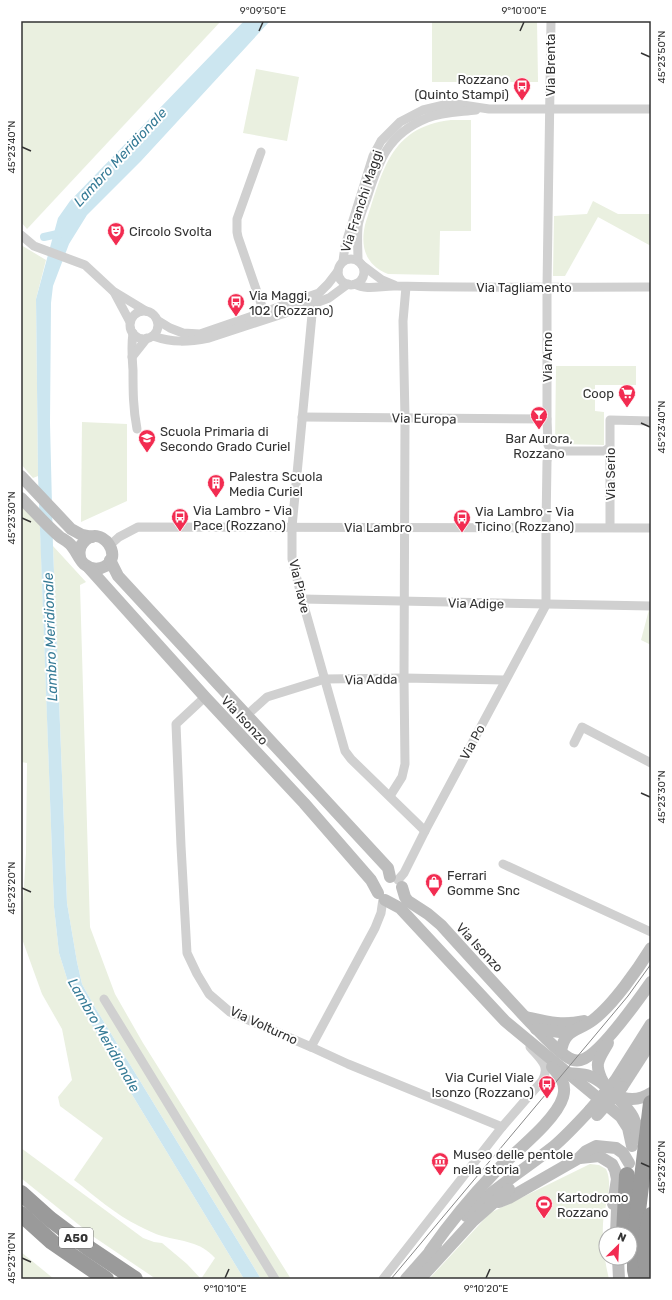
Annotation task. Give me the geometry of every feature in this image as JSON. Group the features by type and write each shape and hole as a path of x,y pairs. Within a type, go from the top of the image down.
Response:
{"highway":[{"path":"636,1279 635,1236 651,1104"},
{"path":"624,1226 628,1169"},
{"name":"A50","path":"21,1193 50,1219 90,1249 135,1279"},
{"name":"A50","path":"21,1214 52,1242 106,1279"},
{"path":"648,1279 645,1251 651,1215"},
{"path":"622,1279 624,1266"}],"main road":[{"path":"21,476 71,529 82,535 102,538 110,545 112,554 108,564 99,569 89,568 82,562 71,544 60,536 21,498"},
{"path":"80,557 79,552 83,542 92,537"},
{"name":"Via Isonzo","path":"110,560 118,576 388,868 408,901 428,914 441,925 526,1018 561,1052 571,1060 581,1060 591,1055 622,1021"},
{"name":"Via Isonzo","path":"89,568 205,697 308,808 371,880 382,897 400,908 505,1021 621,1116 628,1128 632,1146"},
{"path":"386,877 397,881 402,891 398,897 392,900 382,897 377,889 380,881 386,877"},
{"path":"561,1052 562,1042 568,1034 593,1020 610,1002 651,948"},
{"path":"651,982 622,1021 602,1052 598,1063 598,1072 613,1086 631,1099 644,1098 651,1093"},
{"path":"636,1003 651,992"},
{"path":"526,1018 569,1024 593,1020"},
{"name":"Via Isonzo","path":"505,1021 517,1026 538,1030"},
{"path":"420,1279 473,1221 507,1190 558,1152 584,1130 651,1024"},
{"path":"538,1030 568,1034"},
{"path":"430,1251 444,1230 494,1173 558,1108 561,1101 564,1087 563,1079 520,1033"},
{"path":"613,1086 651,1042"},
{"path":"568,1073 587,1075 613,1086 635,1119 637,1134 632,1146 628,1169 617,1210 616,1226"},
{"path":"406,1279 430,1251 472,1209 594,1113"},
{"path":"491,1205 509,1198 579,1158 586,1151 596,1146 603,1145 616,1148 623,1153 628,1169"},
{"path":"579,1158 599,1156 608,1161 615,1170 617,1181 611,1211 610,1226"},
{"path":"617,1266 622,1279"},
{"path":"620,1266 622,1279"}],"street":[{"name":"Via Brenta","path":"550,109 551,21"},
{"name":"Via Franchi Maggi","path":"343,261 345,246 373,156 382,141 400,122 423,110 456,104 489,108 651,109"},
{"name":"Via Franchi Maggi","path":"360,263 358,227 373,179 380,161 390,144 406,129 428,118 489,108"},
{"name":"Via Arno","path":"546,604 547,462 550,450 548,445 547,419 547,288 550,109"},
{"path":"261,152 237,220 237,226 238,237 265,316"},
{"path":"21,235 34,246 85,265 114,291 153,314 157,320 170,328 183,333 200,334 313,304 329,298 351,284 360,281 363,276 364,272 360,263 350,259 343,261 339,266 338,276 342,281 351,284"},
{"name":"Via Tagliamento","path":"360,263 382,280 401,286"},
{"path":"146,311 135,313 130,322 130,328 133,333 140,338 150,337 166,341 192,341 209,338 319,293 338,271"},
{"name":"Via Tagliamento","path":"351,284 361,287 651,287"},
{"path":"390,796 402,777 404,764 405,418 401,286"},
{"path":"114,291 130,322"},
{"name":"Via Piave","path":"313,304 292,527 292,559 345,751 351,759 425,831"},
{"path":"132,357 156,330 158,325 157,320"},
{"path":"133,333 131,348 133,410 137,429"},
{"name":"Via Europa","path":"302,417 547,419"},
{"name":"Via Serio","path":"610,527 610,420 651,421"},
{"path":"550,450 604,451 609,448"},
{"name":"Via Lambro","path":"110,545 119,537 138,527 651,528"},
{"name":"Via Adige","path":"302,599 651,606"},
{"name":"Via Po","path":"397,881 404,873 546,604"},
{"name":"Via Adda","path":"247,715 267,697 324,679 404,678 505,680"},
{"name":"Via Volturno","path":"205,697 176,724 187,953 209,994 230,1012 348,1064 502,1127"},
{"path":"574,743 582,727 651,763"},
{"path":"503,864 651,932"},
{"path":"311,1047 375,928 381,913 382,897"},
{"path":"104,999 275,1279"},
{"path":"383,1279 502,1127 542,1081 546,1074 546,1066 520,1033"}],"green space":[{"path":"21,21 221,21 27,229 21,222"},
{"path":"432,21 537,21 538,82 432,82"},
{"path":"256,69 299,77 287,141 243,133"},
{"path":"451,120 471,120 471,231 440,231 439,275 388,274 374,266 370,261 366,255 363,241 365,225 383,172 391,156 401,143 413,132 430,124"},
{"path":"593,201 618,214 651,214 651,246 598,217 565,276 553,276 554,216 587,214"},
{"path":"21,245 46,260 36,299 38,476 33,478 21,464"},
{"path":"556,366 636,366 636,385 595,385 595,411 604,412 604,445 555,444"},
{"path":"82,422 127,424 127,501 81,522"},
{"path":"21,506 40,524 54,907 59,953 69,985 128,1088 244,1279 201,1279 215,1258 209,1252 197,1245 159,1235 130,1222 74,1180 103,1138 60,1106 58,1097 72,1080 62,1029 42,994 21,936 26,853 27,763 21,762"},
{"path":"53,546 86,582 80,585 90,927 115,994 143,1043 291,1279 261,1279 82,984 67,903"},
{"path":"651,602 651,645 641,640"},
{"path":"21,1148 143,1238 162,1243 187,1264 201,1279 156,1279 94,1237 21,1178"},
{"name":"Kartodromo Rozzano","path":"590,1164 599,1165 606,1169 609,1189 603,1226 598,1226 598,1266 606,1266 609,1279 429,1279 490,1213"},
{"path":"21,1252 54,1279 21,1279"}],"water":[{"name":"Lambro Meridionale","path":"244,21 270,21 141,161 87,215 69,244 53,286 51,303 50,423 53,546 67,903 82,984 261,1279 244,1279 128,1088 69,985 59,953 54,907 38,476 36,299 58,218 70,201"}],"waterway":[{"path":"44,237 62,233"}],"tram line":[{"path":"391,1279 628,996 651,964"}],"place":[{"name":"Rozzano (Quinto Stampi)","path":"522,101"},
{"name":"Circolo Svolta","path":"116,246"},
{"name":"Via Maggi, 102 (Rozzano)","path":"236,317"},
{"name":"Coop","path":"627,408"},
{"name":"Bar Aurora, Rozzano","path":"539,430"},
{"name":"Scuola Primaria di Secondo Grado Curiel","path":"147,453"},
{"name":"Palestra Scuola Media Curiel","path":"216,498"},
{"name":"Via Lambro - Via Pace (Rozzano)","path":"180,532"},
{"name":"Via Lambro - Via Ticino (Rozzano)","path":"462,533"},
{"name":"Ferrari Gomme Snc","path":"434,897"},
{"name":"Via Curiel Viale Isonzo (Rozzano)","path":"547,1099"},
{"name":"Museo delle pentole nella storia","path":"440,1176"},
{"name":"Kartodromo Rozzano","path":"544,1219"}]}
